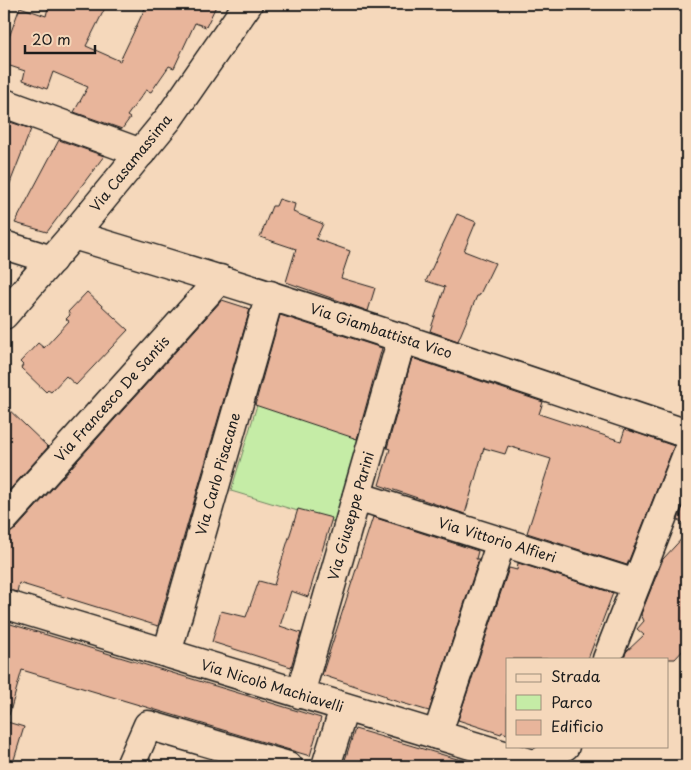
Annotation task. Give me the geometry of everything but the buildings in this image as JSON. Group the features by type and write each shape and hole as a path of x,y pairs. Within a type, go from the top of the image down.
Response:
{"street":[{"name":"Via Casamassima","path":"4,315 73,235 169,118 248,4"},
{"path":"4,103 140,153"},
{"name":"Via Giambattista Vico","path":"73,235 270,295 687,434"},
{"path":"4,245 52,260"},
{"name":"Via Francesco De Santis","path":"4,519 220,279"},
{"name":"Via Carlo Pisacane","path":"167,653 270,295"},
{"name":"Via Giuseppe Parini","path":"300,694 402,338"},
{"path":"607,658 687,454"},
{"name":"Via Vittorio Alfieri","path":"357,496 636,584"},
{"path":"437,735 501,542"},
{"name":"Via Nicolò Machiavelli","path":"4,604 536,766"},
{"path":"326,766 344,708"},
{"path":"130,766 148,725 288,766"},
{"path":"536,766 562,748"}],"green space":[{"path":"257,405 373,441 348,526 231,491"}]}
